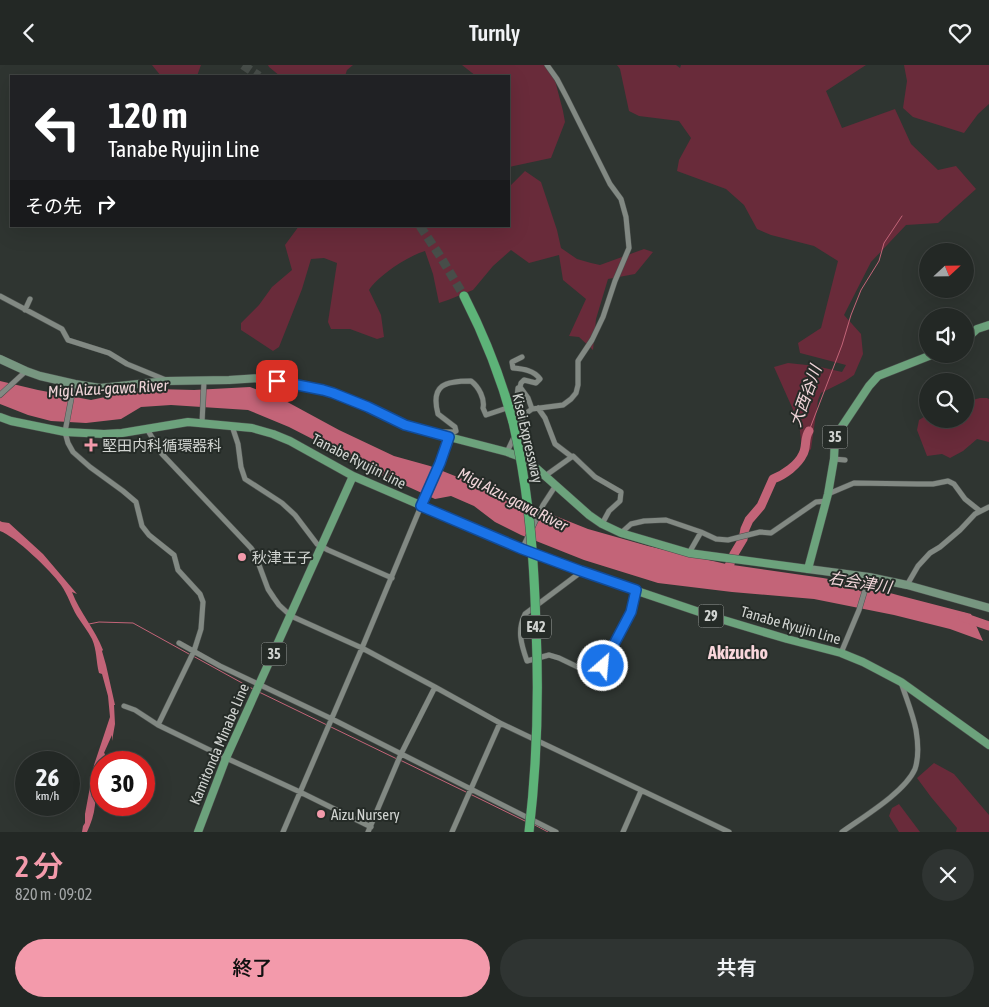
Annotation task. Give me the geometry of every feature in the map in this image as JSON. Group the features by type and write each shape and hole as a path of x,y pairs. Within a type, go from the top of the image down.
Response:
{"highway":[{"name":"Kisei Expressway","path":"464,296 492,355 507,398 522,465 529,513 535,586 538,677 535,766 529,832"}],"main road":[{"path":"974,332 989,325"},
{"name":"35","path":"808,569 827,497 834,459 835,437 869,385 878,376 919,360"},
{"name":"Tanabe Ryujin Line","path":"0,417 11,421 66,430 113,433 202,421 252,428 282,437 353,476 422,504 522,549 717,618 841,653 863,662 901,682 989,745"},
{"path":"422,504 440,463 445,436 507,452 526,459 589,515 620,533 689,553 808,569"},
{"name":"Kamitonda Minabe Line","path":"199,831 226,758 353,476"}],"street":[{"path":"507,452 525,414 535,409 563,405 576,393 578,361 592,340 603,317 629,248 626,217 621,199 610,184 557,79 546,65"},
{"path":"0,296 62,329 68,340 109,353 167,381"},
{"path":"25,310 30,299"},
{"path":"514,407 516,406 518,388 521,383 524,380 536,383 540,379 537,375 527,370 513,368 512,362 522,357"},
{"path":"0,359 24,373 74,387 100,387 167,381 204,382 262,378 323,390 368,407 405,425 445,436 443,433 456,431 455,427 438,414 436,399 441,387 449,383 471,381 475,384 484,403 482,408 486,415 504,409"},
{"path":"0,395 24,373"},
{"path":"202,421 204,382"},
{"path":"74,387 66,430 68,443 73,452 136,502 142,526 149,535 174,555 178,570 200,594 203,602 201,629 194,651 158,725"},
{"path":"520,387 535,409 545,418 555,444 573,456 595,477 621,492 620,501 609,511 602,524"},
{"path":"232,426 238,444 240,467 245,479 282,503 295,515 316,544 392,577"},
{"path":"147,429 162,454 251,548 268,589 279,605 291,616 362,648 500,723 728,832"},
{"path":"545,476 572,457"},
{"path":"834,459 845,460"},
{"path":"620,533 631,524 644,521 666,520 716,539 728,540 760,532 770,533 816,503 854,483 918,485 948,481 954,483 965,499 980,511"},
{"path":"522,549 543,505 556,485"},
{"path":"283,832 422,504"},
{"path":"906,585 918,566 930,553 960,530 976,513 989,507"},
{"path":"689,553 701,532"},
{"path":"808,569 906,585 989,608"},
{"path":"581,571 526,614 521,623 521,645 527,661 549,655 609,682 603,661 631,612 636,590"},
{"path":"841,653 859,610 868,580"},
{"path":"179,643 220,666 332,719 556,832"},
{"path":"842,832 893,795 914,769 918,747 916,729 901,682"},
{"path":"124,706 135,710 158,725 300,792 369,831 401,754 435,687"},
{"path":"452,832 500,723"},
{"path":"623,832 640,791"}],"shaded area":[{"path":"152,65 201,65 197,75 160,75"},
{"path":"268,65 353,65 347,70 345,75 279,75"},
{"path":"462,65 551,65 565,122 551,158 510,167 510,75 475,75"},
{"path":"617,65 676,65 680,68 681,65 866,65 826,91 842,128 895,109 911,144 938,170 956,166 976,189 938,223 906,225 871,262 844,315 861,334 863,354 854,375 821,393 818,400 811,449 803,457 799,423 774,367 788,363 816,366 842,372 846,365 800,353 798,343 821,328 838,261 814,246 771,235 757,229 744,205 726,189 677,171 679,160 691,138 679,121 639,116 629,111 620,69"},
{"path":"904,65 989,65 989,104 978,114 964,133 913,117 903,108 907,81"},
{"path":"525,171 541,182 561,248 577,259 600,265 644,249 653,252 635,274 608,279 596,319 593,350 579,337 569,336 586,299 563,280 559,255 529,263 511,250 493,266 473,290 439,303 433,274 425,251 410,257 394,267 369,290 381,315 384,337 377,339 350,329 331,329 328,322 337,263 324,258 311,259 302,289 279,347 273,351 241,330 241,323 259,305 272,287 292,270 285,245 298,227 510,227 511,185"},
{"path":"0,381 91,400 155,389 194,390 250,387 280,398 339,430 394,456 430,466 588,529 648,546 726,564 855,584 971,614 983,641 950,629 894,615 814,599 658,583 584,560 521,535 495,522 474,506 451,496 435,499 353,464 330,448 289,427 248,410 171,405 141,407 121,419 86,423 51,421 28,415 0,404"},
{"path":"989,399 989,442 977,439 963,451 950,458 942,454 927,456 917,430 919,420 919,428 974,428 974,400"},
{"path":"0,521 9,523 43,554 77,594 72,592 103,650 115,705 115,724 112,741 112,735 105,751 99,751 110,717 108,696 102,674 99,673 94,643 61,585 32,555 7,534 0,531"},
{"path":"934,763 954,774 989,815 989,832 956,832 957,828 917,778"},
{"path":"90,787 90,816 93,816 87,832 82,832"},
{"path":"899,804 920,832 899,832 889,816 892,808"}],"waterway":[{"name":"大西谷川","path":"809,431 861,290 879,261 884,243 902,216"},
{"name":"大西谷川","path":"729,566 743,539 749,520 761,506 773,479 782,475 801,458 809,431"},
{"name":"右会津川","path":"963,617 989,626"},
{"path":"89,624 99,622 133,623 189,654"},
{"path":"193,656 253,689"},
{"path":"259,692 327,725"},
{"path":"331,727 397,759"},
{"path":"400,760 466,792"},
{"path":"470,794 527,822"},
{"path":"533,824 548,832"}],"tunnel":[{"path":"243,65 258,75"},
{"path":"421,227 464,296"}],"place":[{"name":"堅田内科循環器科","path":"91,445"},
{"name":"秋津王子","path":"242,557"},
{"name":"Aizu Nursery","path":"321,814"}],"district":[{"name":"Akizucho","path":"738,652"}],"route":[{"path":"277,381 333,393 405,425 449,437 446,449 421,506 522,549 636,590 631,612 603,661 603,666"}],"water label":[{"name":"Migi Aizu-gawa River","path":"108,388"},
{"name":"Migi Aizu-gawa River","path":"513,499"}]}
